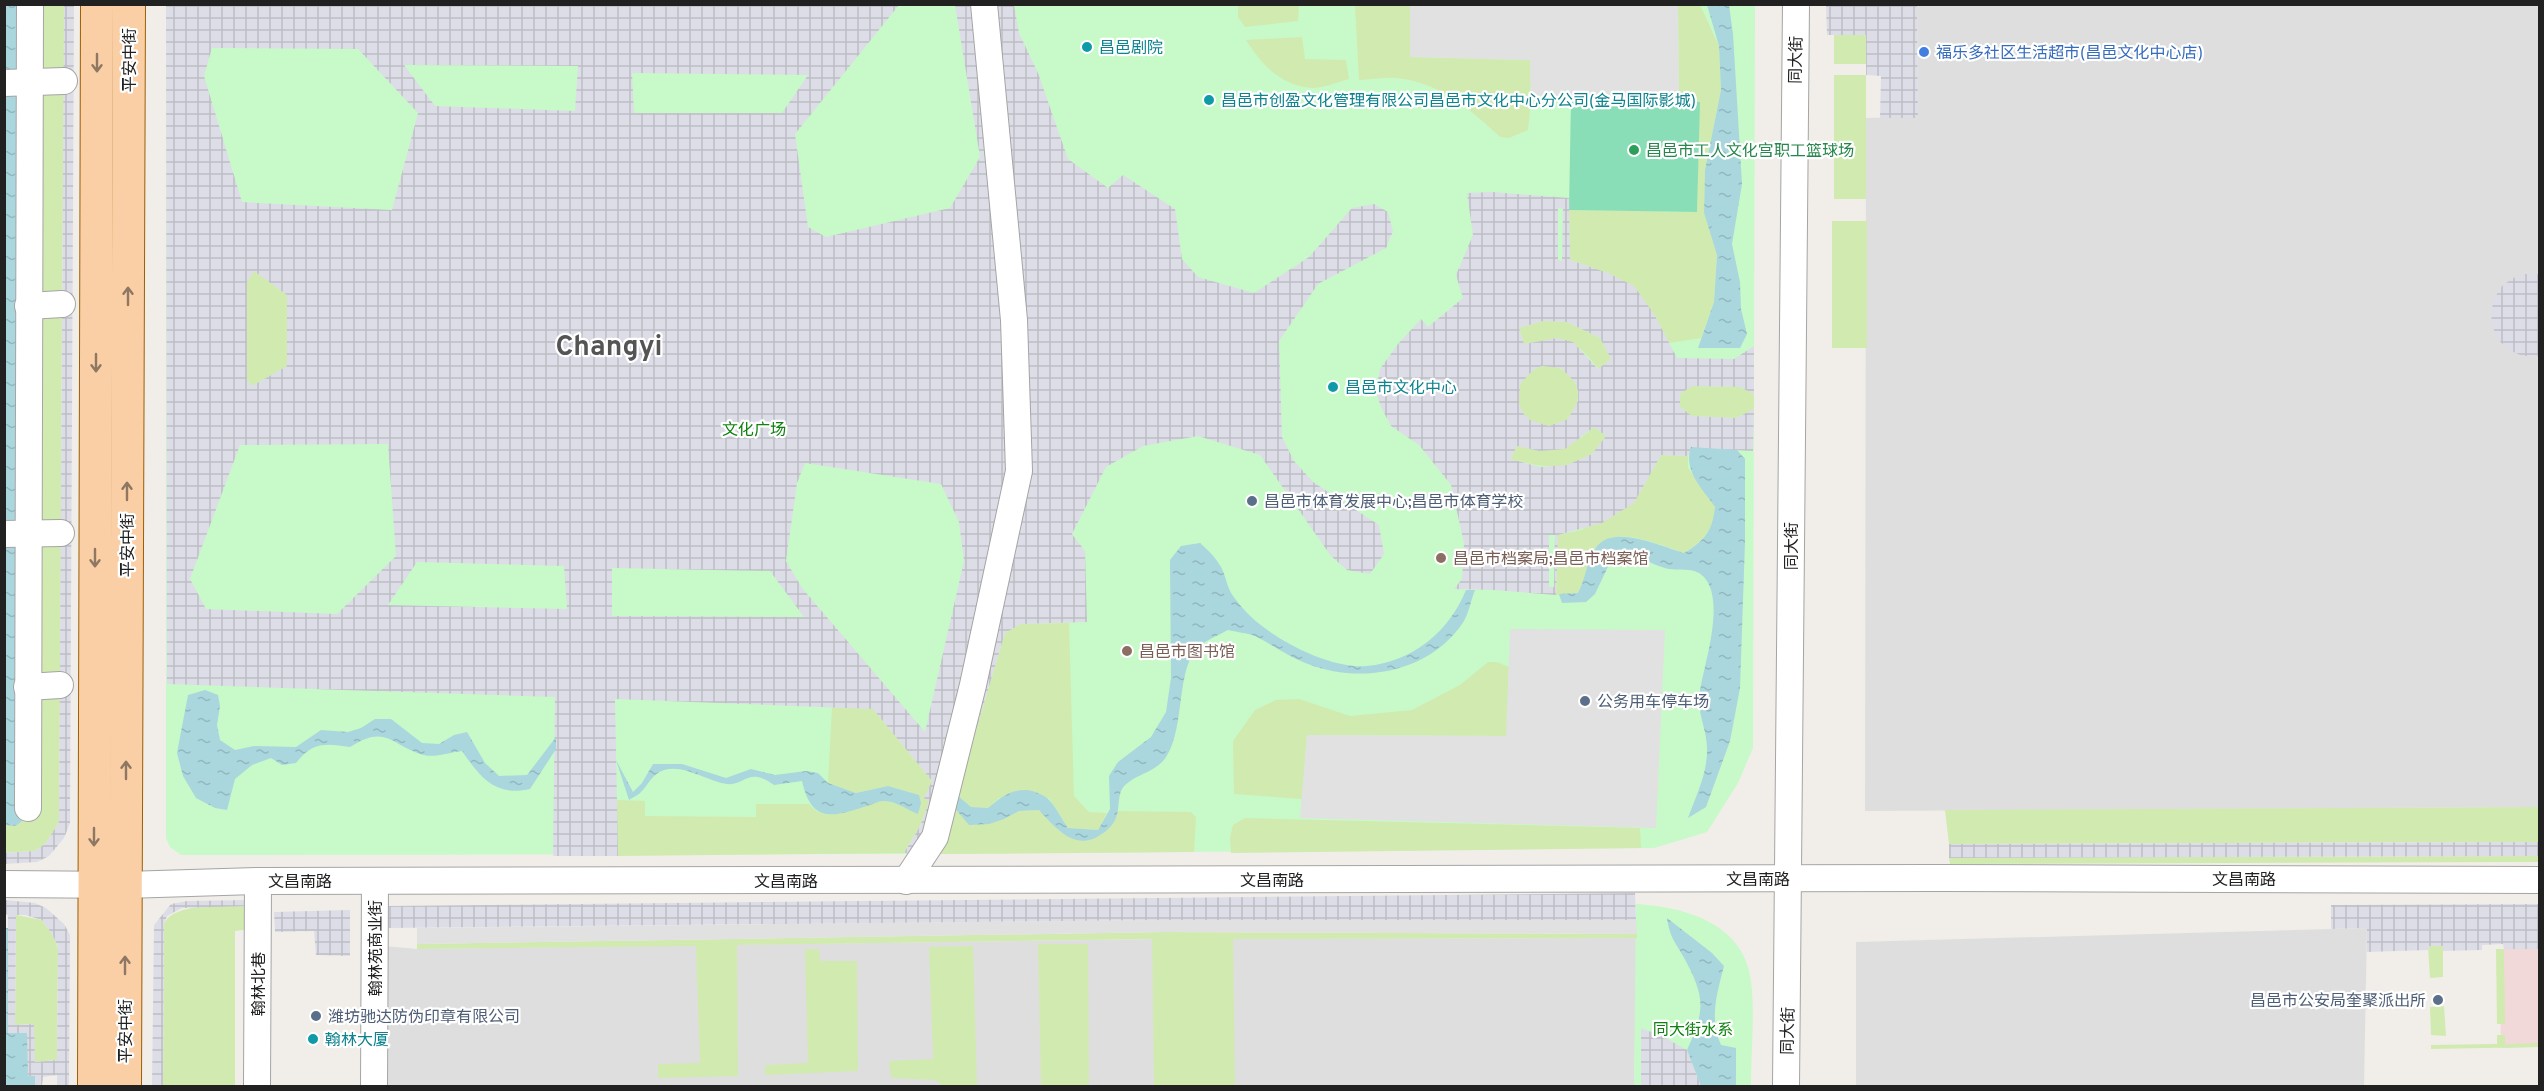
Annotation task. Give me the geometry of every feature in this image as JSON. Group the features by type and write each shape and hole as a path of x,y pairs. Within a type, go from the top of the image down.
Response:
{"main road":[{"name":"平安中街","path":"93,1086 97,4"},
{"name":"平安中街","path":"125,1086 129,4"}],"street":[{"path":"28,808 27,687 16,535 28,306 30,4"},
{"path":"906,881 935,837 973,685 1019,471 1014,320 984,4"},
{"name":"同大街","path":"1786,1086 1796,4"},
{"path":"4,83 64,81"},
{"path":"28,306 62,304"},
{"path":"16,535 61,533"},
{"path":"27,687 60,685"},
{"name":"文昌南路","path":"4,884 125,885 258,881 2540,880"},
{"name":"翰林北巷","path":"257,1086 258,881"},
{"name":"翰林苑商业街","path":"374,1086 375,881"}],"shaded area":[{"path":"64,5 74,5 70,823 64,838 49,856 37,862 5,864 5,853 35,851 46,843 59,822"},
{"name":"文化广场","path":"166,5 899,5 795,134 808,227 826,237 950,208 980,157 955,5 1014,5 1019,33 1038,73 1068,159 1108,188 1123,175 1175,209 1182,259 1198,277 1254,293 1309,257 1352,208 1374,204 1388,212 1393,231 1386,248 1318,284 1279,341 1282,437 1294,461 1313,482 1379,525 1384,554 1370,574 1347,570 1331,556 1260,455 1198,436 1143,446 1106,467 1072,534 1085,551 1087,622 1021,624 1005,633 939,854 904,853 920,826 929,802 924,798 932,781 873,709 615,699 618,856 553,856 555,697 167,684","holes":["212,48 358,49 418,113 392,210 242,202 204,76","404,65 578,66 575,111 435,106","632,73 808,75 782,113 634,113","254,271 287,295 287,366 252,386 247,380 247,282","388,444 396,556 337,614 206,609 190,579 240,445","805,463 941,484 959,522 964,561 925,732 802,588 786,561 797,483","417,562 564,566 567,609 388,605","612,568 770,571 804,617 612,616"]},
{"path":"1410,5 1678,5 1679,102 1531,100 1530,60 1410,57"},
{"path":"1826,5 1917,5 1918,118 1880,118 1881,76 1866,75 1866,35 1827,35"},
{"path":"1917,5 2539,5 2539,807 1865,811 1866,118 1918,117"},
{"path":"1492,192 1569,198 1570,260 1608,273 1634,286 1654,314 1677,358 1734,359 1754,346 1754,394 1740,387 1692,386 1680,394 1680,407 1692,416 1736,418 1754,409 1753,451 1691,448 1688,456 1661,455 1634,503 1602,523 1558,535 1556,595 1454,589 1462,579 1464,543 1451,485 1419,445 1391,426 1376,391 1380,369 1398,344 1421,319 1428,327 1463,298 1456,275 1473,235 1467,193","holes":["1558,208 1563,209 1562,261 1558,260","1543,321 1567,322 1600,338 1611,359 1598,369 1573,342 1557,338 1524,344 1519,328","1542,366 1561,368 1575,382 1578,401 1568,419 1549,426 1530,420 1523,413 1519,404 1520,384 1533,370","1594,427 1606,436 1592,454 1567,465 1540,467 1510,459 1517,446 1539,451 1565,449","1549,535 1555,535 1554,587 1549,587"]},
{"path":"2526,274 2539,274 2539,356 2533,357 2520,355 2507,349 2497,338 2492,325 2491,311 2495,297 2502,286 2513,278"},
{"name":"公务用车停车场","path":"1510,629 1665,630 1656,828 1300,818 1307,735 1506,736"},
{"path":"2539,842 2539,856 1949,858 1949,844"},
{"path":"1635,893 1636,920 1165,920 387,928 386,906"},
{"path":"5,900 35,903 46,908 64,924 70,935 69,1086 57,1086 57,1075 43,1077 42,1086 35,1086 35,1077 28,1077 8,1033 8,915 5,914","holes":["16,915 42,920 58,947 57,1060 35,1062 34,1024 15,1025"]},
{"path":"250,900 250,906 182,908 167,916 164,924 163,1086 152,1086 154,925 171,904 187,901"},
{"path":"2539,904 2539,949 2504,949 2503,944 2482,945 2482,950 2443,951 2443,946 2429,946 2429,950 2367,952 2367,928 2331,929 2331,905"},
{"path":"350,910 350,956 316,955 314,931 275,932 274,912"},
{"path":"1165,920 1636,920 1637,934 1165,932 417,944 417,928"},
{"path":"2367,928 2364,1086 1856,1086 1856,942"},
{"path":"1637,938 1634,1086 385,1086 384,946 417,949 1165,939"},
{"path":"2499,949 2539,949 2539,1047 2501,1048"},
{"path":"1641,1028 1662,1036 1687,1050 1701,1086 1641,1086"}],"green space":[{"path":"36,5 64,5 64,73 35,73"},
{"name":"文化广场","path":"166,5 1755,5 1753,748 1738,783 1707,832 1654,848 939,854 181,855 170,847 166,838"},
{"path":"1238,5 1299,5 1298,21 1245,27 1238,17"},
{"path":"1355,5 1410,5 1410,57 1530,60 1531,100 1528,130 1509,138 1500,137 1453,98 1426,85 1396,78 1359,80"},
{"path":"1678,5 1700,5 1719,46 1721,90 1705,170 1704,213 1717,255 1714,302 1701,338 1669,343 1654,314 1608,273 1570,260 1569,210 1697,212 1699,102 1679,102"},
{"path":"1866,34 1866,64 1834,64 1834,35"},
{"path":"1302,37 1305,59 1346,60 1349,79 1316,88 1290,83 1265,65 1246,40"},
{"path":"1834,75 1866,75 1866,199 1834,199"},
{"path":"64,92 62,296 41,297 35,93"},
{"name":"昌邑市工人文化宫职工篮球场","path":"1571,100 1700,102 1697,212 1569,210"},
{"path":"1832,221 1867,221 1867,348 1832,348"},
{"path":"254,270 287,295 287,366 252,386 247,380 247,282"},
{"path":"62,310 61,526 40,525 41,311"},
{"path":"1543,321 1567,322 1600,338 1611,359 1599,369 1574,344 1566,341 1549,340 1524,344 1519,328"},
{"path":"1542,366 1554,366 1565,371 1573,379 1578,396 1576,408 1565,421 1554,426 1542,426 1531,421 1523,413 1518,402 1518,390 1523,379 1531,371"},
{"path":"1691,386 1740,387 1754,394 1754,409 1736,418 1692,416 1680,407 1680,394"},
{"path":"1594,427 1606,436 1593,452 1572,464 1541,466 1510,459 1517,446 1539,451 1581,438"},
{"path":"1661,455 1688,456 1688,468 1715,507 1712,523 1706,534 1684,553 1640,539 1616,537 1606,539 1594,550 1578,593 1556,595 1558,535 1581,530 1634,503"},
{"path":"61,542 60,678 38,678 39,544"},
{"path":"1069,623 1074,796 1089,812 1107,813 1098,830 1068,828 1049,798 999,798 988,808 971,807 957,795 1005,633 1021,624"},
{"path":"1488,662 1497,662 1509,667 1507,736 1307,735 1302,799 1234,794 1233,741 1255,710 1276,700 1299,699 1350,716 1412,710 1460,685"},
{"path":"60,691 59,823 46,843 35,851 5,853 5,825 16,826 32,810 32,700"},
{"path":"832,707 873,709 932,781 925,798 929,802 920,826 904,853 618,856 617,800 645,801 645,816 756,817 756,804 809,804 817,811 835,814 882,801 896,804 912,793 888,786 856,793 828,783"},
{"path":"953,806 1004,819 1019,811 1039,810 1058,830 1088,841 1116,818 1118,811 1191,812 1196,817 1194,852 939,854"},
{"path":"2539,807 2539,842 1949,844 1945,810"},
{"path":"1245,818 1640,828 1641,848 1231,853 1230,838 1233,825"},
{"path":"2539,856 2540,862 1950,864 1949,858"},
{"name":"同大街水系","path":"1636,904 1692,914 1724,932 1737,945 1746,961 1751,981 1753,1019 1751,1086 1634,1086"},
{"path":"250,906 252,929 235,931 235,1086 163,1086 164,924 178,912 190,908"},
{"path":"16,915 42,920 58,948 57,1060 34,1062 34,1024 15,1025"},
{"path":"1165,932 1637,934 1637,938 1233,939 1235,1086 1154,1086 1152,939 737,945 738,1076 658,1078 658,1064 700,1063 696,946 417,949 417,944"},
{"path":"1038,944 1088,944 1089,1086 1041,1086"},
{"path":"973,946 977,1086 943,1086 936,1080 891,1078 889,1061 933,1059 929,947"},
{"path":"2428,946 2443,946 2443,977 2430,978"},
{"path":"805,949 819,949 820,961 857,961 858,1071 765,1075 765,1065 808,1063"},
{"path":"2496,949 2504,949 2505,1024 2497,1024"},
{"path":"2444,1006 2446,1036 2431,1035 2430,1007"},
{"path":"2497,1035 2505,1035 2505,1044 2539,1043 2539,1047 2431,1049 2431,1045 2497,1044"}],"water":[{"path":"23,4 22,821 16,826 5,825 4,5"},
{"path":"1707,5 1729,5 1733,34 1742,184 1732,244 1740,282 1741,309 1747,334 1740,348 1698,348 1714,302 1717,255 1704,213 1705,170 1721,90 1719,46"},
{"path":"1691,447 1737,450 1745,459 1745,542 1740,688 1730,741 1706,807 1688,818 1701,784 1707,757 1707,742 1699,698 1713,619 1711,588 1704,577 1691,570 1665,568 1633,555 1621,553 1614,554 1595,594 1586,602 1562,603 1559,594 1578,593 1594,550 1606,539 1628,537 1640,539 1684,553 1702,539 1712,523 1715,507 1692,472 1689,456"},
{"path":"1200,543 1212,554 1223,571 1233,596 1254,620 1297,648 1340,664 1367,666 1399,658 1414,651 1427,642 1450,619 1466,590 1475,590 1464,621 1450,638 1433,652 1414,663 1394,670 1351,673 1329,670 1301,661 1255,636 1228,630 1210,639 1192,655 1184,682 1176,730 1166,757 1156,767 1126,784 1120,796 1117,816 1104,832 1087,841 1071,838 1039,810 1019,811 989,824 969,825 953,806 957,795 971,807 988,808 1002,797 1023,790 1039,793 1047,798 1068,828 1098,830 1110,809 1109,776 1118,762 1151,737 1166,712 1171,678 1170,560 1181,546"},
{"path":"205,690 218,695 220,706 217,725 220,740 235,750 254,746 296,747 321,730 348,732 361,728 375,719 391,719 422,743 439,744 454,735 467,732 485,763 499,776 527,775 556,737 556,749 530,789 518,791 507,790 490,783 475,769 462,751 428,756 381,737 362,740 350,747 320,746 308,751 296,763 282,765 271,758 252,765 235,779 227,810 215,808 196,798 183,776 177,753 188,695"},
{"path":"616,760 633,792 642,783 653,764 682,764 726,778 751,769 775,775 806,771 818,773 828,783 856,793 888,786 919,795 921,803 918,814 883,801 846,812 827,814 812,805 802,781 774,785 758,777 752,777 727,784 680,769 664,770 656,774 640,793 629,800"},
{"path":"1667,918 1712,953 1724,966 1715,1006 1715,1025 1721,1045 1736,1048 1736,1086 1701,1086 1687,1050 1700,1013 1699,993 1696,982 1671,934"},
{"path":"4,928 8,928 8,1033 27,1033 28,1076 35,1076 35,1086 5,1086"}],"place":[{"name":"昌邑剧院","path":"1087,47"},
{"name":"福乐多社区生活超市(昌邑文化中心店)","path":"1924,52"},
{"name":"昌邑市创盈文化管理有限公司昌邑市文化中心分公司(金马国际影城)","path":"1209,100"},
{"name":"昌邑市工人文化宫职工篮球场","path":"1634,150"},
{"name":"昌邑市文化中心","path":"1333,387"},
{"name":"昌邑市体育发展中心;昌邑市体育学校","path":"1252,501"},
{"name":"昌邑市档案局;昌邑市档案馆","path":"1441,558"},
{"name":"昌邑市图书馆","path":"1127,651"},
{"name":"公务用车停车场","path":"1585,701"},
{"name":"昌邑市公安局奎聚派出所","path":"2438,1000"},
{"name":"潍坊驰达防伪印章有限公司","path":"316,1016"},
{"name":"翰林大厦","path":"313,1039"}],"district":[{"name":"Changyi","path":"609,345"}]}
